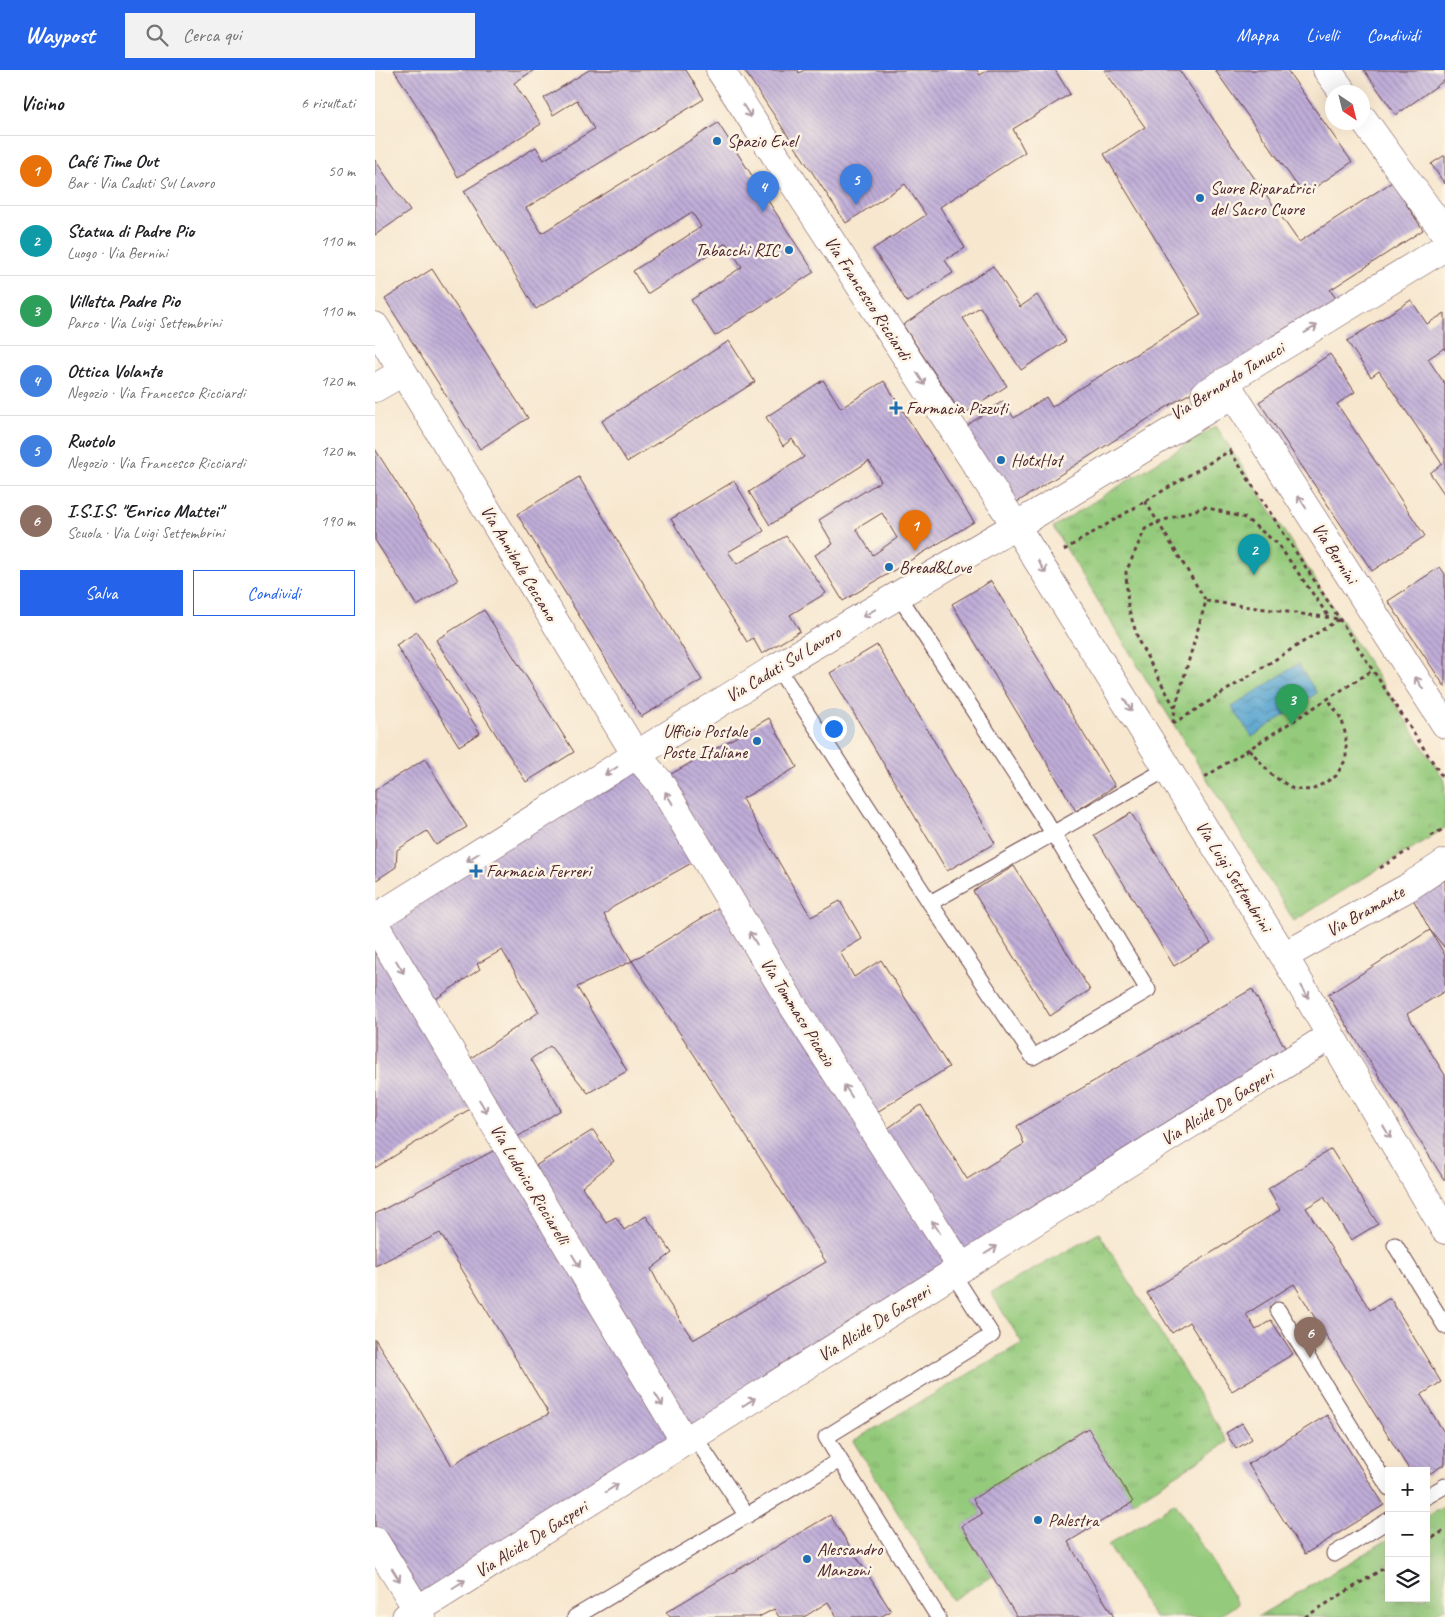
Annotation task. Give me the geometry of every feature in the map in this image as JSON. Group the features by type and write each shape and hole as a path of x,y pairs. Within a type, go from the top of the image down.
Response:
{"street":[{"name":"Via Francesco Ricciardi","path":"720,70 1013,520"},
{"path":"1327,70 1338,85"},
{"path":"1370,129 1445,233"},
{"name":"Via Bernardo Tanucci","path":"1013,520 1229,388 1445,248"},
{"name":"Via Annibale Ceccano","path":"375,326 636,755"},
{"path":"375,388 403,372"},
{"name":"Via Bernini","path":"1229,388 1445,724"},
{"name":"Via Luigi Settembrini","path":"1013,520 1284,956 1445,1230"},
{"name":"Via Caduti Sul Lavoro","path":"375,918 777,667 899,596 1013,520"},
{"name":"Via Tommaso Picazio","path":"636,755 659,781 795,1009 958,1271"},
{"name":"Via Bramante","path":"1284,956 1407,888 1445,864"},
{"name":"Via Ludovico Ricciarelli","path":"375,925 689,1439"},
{"name":"Via Alcide De Gasperi","path":"416,1615 689,1439 1330,1036"},
{"path":"375,1541 416,1615"}],"lane":[{"path":"777,667 929,903 1033,1057 1148,990 1053,833 899,596"},
{"path":"929,903 1167,769"},
{"path":"1395,1245 1445,1326"},
{"path":"938,1617 827,1437 992,1334 958,1271"},
{"path":"1278,1310 1385,1482"},
{"path":"689,1439 747,1516"},
{"path":"575,1617 840,1460"},
{"path":"1430,1495 1445,1486"},
{"path":"1334,1554 1385,1522"}],"path":[{"path":"1040,565 1259,434"},
{"path":"1230,450 1445,781"},
{"path":"1145,502 1206,601 1175,708 1173,724"},
{"path":"1175,708 1139,642 1128,607 1126,572 1145,529 1158,522 1205,507 1245,518 1277,544 1329,617"},
{"path":"1149,739 1340,619 1366,600"},
{"path":"1206,601 1340,619"},
{"path":"1182,792 1400,653"},
{"path":"1249,749 1272,776 1293,789 1312,790 1336,776 1346,759 1346,737 1342,720 1328,699"},
{"path":"1168,716 1178,731"},
{"path":"1201,769 1206,777"},
{"path":"1428,838 1445,828"},
{"path":"1378,869 1411,849"},
{"path":"1430,1539 1445,1530"},
{"path":"1305,1617 1385,1567"}],"green space":[{"path":"1216,426 1445,781 1445,828 1294,921 1053,527"},
{"path":"1099,1233 1228,1442 1133,1502 1087,1428 973,1499 982,1514 962,1526 992,1576 952,1600 853,1441 1022,1343 991,1293"},
{"path":"1175,1503 1238,1604 1217,1617 1154,1617 1108,1545"},
{"path":"1445,1506 1445,1607 1431,1617 1257,1617 1385,1541 1385,1602 1430,1602 1430,1515"}],"water":[{"path":"1298,664 1317,693 1252,737 1232,707"}],"building":[{"path":"394,70 534,70 514,83 541,124 458,177 421,112"},
{"path":"589,70 686,70 704,99 526,208 542,233 718,123 814,272 715,336 691,300 742,267 726,243 647,294 633,271 701,227 692,212 536,309 464,191 536,147 544,160 594,129 577,100 553,115 544,98"},
{"path":"744,70 798,70 799,73 804,70 977,70 980,75 988,70 1055,70 1070,94 1013,129 1025,152 940,207 965,248 945,260 953,273 907,302 873,249 926,215 905,184 846,223"},
{"path":"1104,70 1179,70 1299,242 1392,182 1423,230 1330,290 1340,304 1173,403 1011,506 959,431 1003,401 1014,418 1046,397 1052,407 1201,315 1104,154 1145,127"},
{"path":"1215,70 1287,70 1325,124 1325,130 1329,130 1352,162 1304,195"},
{"path":"1364,70 1445,70 1445,80 1396,115"},
{"path":"1445,155 1445,184 1431,164"},
{"path":"375,160 410,211 375,235"},
{"path":"993,266 1020,307 1037,295 1066,341 1021,370 980,307 963,318 1007,386 962,415 903,325"},
{"path":"432,269 528,418 480,449 385,299"},
{"path":"1411,300 1427,324 1445,313 1445,350 1444,348 1428,359 1445,384 1445,495 1430,473 1442,464 1379,371 1371,377 1347,341"},
{"path":"729,341 755,382 627,462 602,421"},
{"path":"1330,354 1355,392 1337,404 1425,536 1372,571 1259,402"},
{"path":"823,380 841,408 884,381 974,522 843,601 815,555 833,544 819,520 881,481 869,461 770,525 749,492 804,457 792,439 783,446 766,417","holes":["882,513 897,538 873,555 856,529"]},
{"path":"375,449 458,580 417,606 375,540"},
{"path":"579,477 702,680 641,717 517,514"},
{"path":"734,481 764,531 728,552 737,564 786,536 826,593 790,615 800,631 762,654 753,638 747,642 671,519"},
{"path":"1440,567 1445,574 1445,687 1388,601"},
{"path":"991,581 1115,786 1076,811 952,604"},
{"path":"484,610 574,752 526,782 436,640"},
{"path":"417,632 480,733 459,746 396,645"},
{"path":"877,645 995,843 947,871 830,673"},
{"path":"769,718 797,767 742,799 811,917 840,901 862,939 840,952 854,977 881,960 949,1067 866,1119 877,1136 921,1105 967,1179 1024,1144 1017,1126 1252,989 1292,1060 418,1610 375,1541 375,1339 417,1405 452,1466 471,1452 549,1414 440,1233 375,1266 375,1214 506,1144 481,1102 375,1168 375,918 636,755 659,781","holes":["704,856 730,901 632,961 604,915 613,907","502,950 539,1012 459,1066 424,1007 480,969 477,964","632,961 697,1059 826,1262 693,1340 667,1300 651,1269 672,1253 646,1216 624,1230 616,1217 606,1222 582,1187 614,1161 593,1130 524,1173 506,1144 561,1110 531,1059 550,1046 588,1093 627,1071 577,987"]},
{"path":"425,759 467,827 436,845 427,831 397,850 396,867 375,881 375,790"},
{"path":"1131,813 1211,943 1174,966 1094,835"},
{"path":"1445,863 1445,948 1430,930 1407,888"},
{"path":"1014,866 1090,990 1050,1016 973,891"},
{"path":"1430,930 1445,955 1445,991 1407,1014 1445,1075 1445,1181 1328,995"},
{"path":"1331,1149 1378,1224 1351,1240 1324,1197 1306,1208 1370,1310 1390,1298 1441,1382 1421,1395 1445,1434 1445,1464 1430,1473 1430,1467 1408,1467 1294,1284 1246,1314 1256,1330 1271,1320 1293,1354 1232,1391 1189,1322 1172,1333 1147,1293 1280,1210 1268,1189"},
{"path":"1327,1415 1384,1505 1305,1554 1248,1464"},
{"path":"1242,1423 1252,1439 1236,1449 1226,1433"},
{"name":"Palestra","path":"1088,1428 1133,1502 1068,1542 1114,1617 1017,1617 962,1526 982,1514 973,1499"},
{"name":"Alessandro Manzoni","path":"830,1515 891,1611 880,1617 837,1617 828,1602 804,1617 779,1617 774,1609 759,1617 670,1617 666,1612"}],"place":[{"name":"Spazio Enel","path":"717,141"},
{"name":"Suore Riparatrici del Sacro Cuore","path":"1200,198"},
{"name":"Ruotolo","path":"856,205"},
{"name":"Ottica Volante","path":"763,212"},
{"name":"Tabacchi RIC","path":"789,250"},
{"name":"Farmacia Pizzuti","path":"896,408"},
{"name":"HotxHot","path":"1001,460"},
{"name":"Café Time Out","path":"915,551"},
{"name":"Bread&Love","path":"889,567"},
{"name":"Statua di Padre Pio","path":"1254,575"},
{"name":"Villetta Padre Pio","path":"1292,725"},
{"name":"Ufficio Postale Poste Italiane","path":"757,741"},
{"name":"Farmacia Ferreri","path":"476,871"},
{"name":"I.S.I.S. \"Enrico Mattei\"","path":"1310,1358"},
{"name":"Palestra","path":"1038,1520"},
{"name":"Alessandro Manzoni","path":"807,1559"}]}
